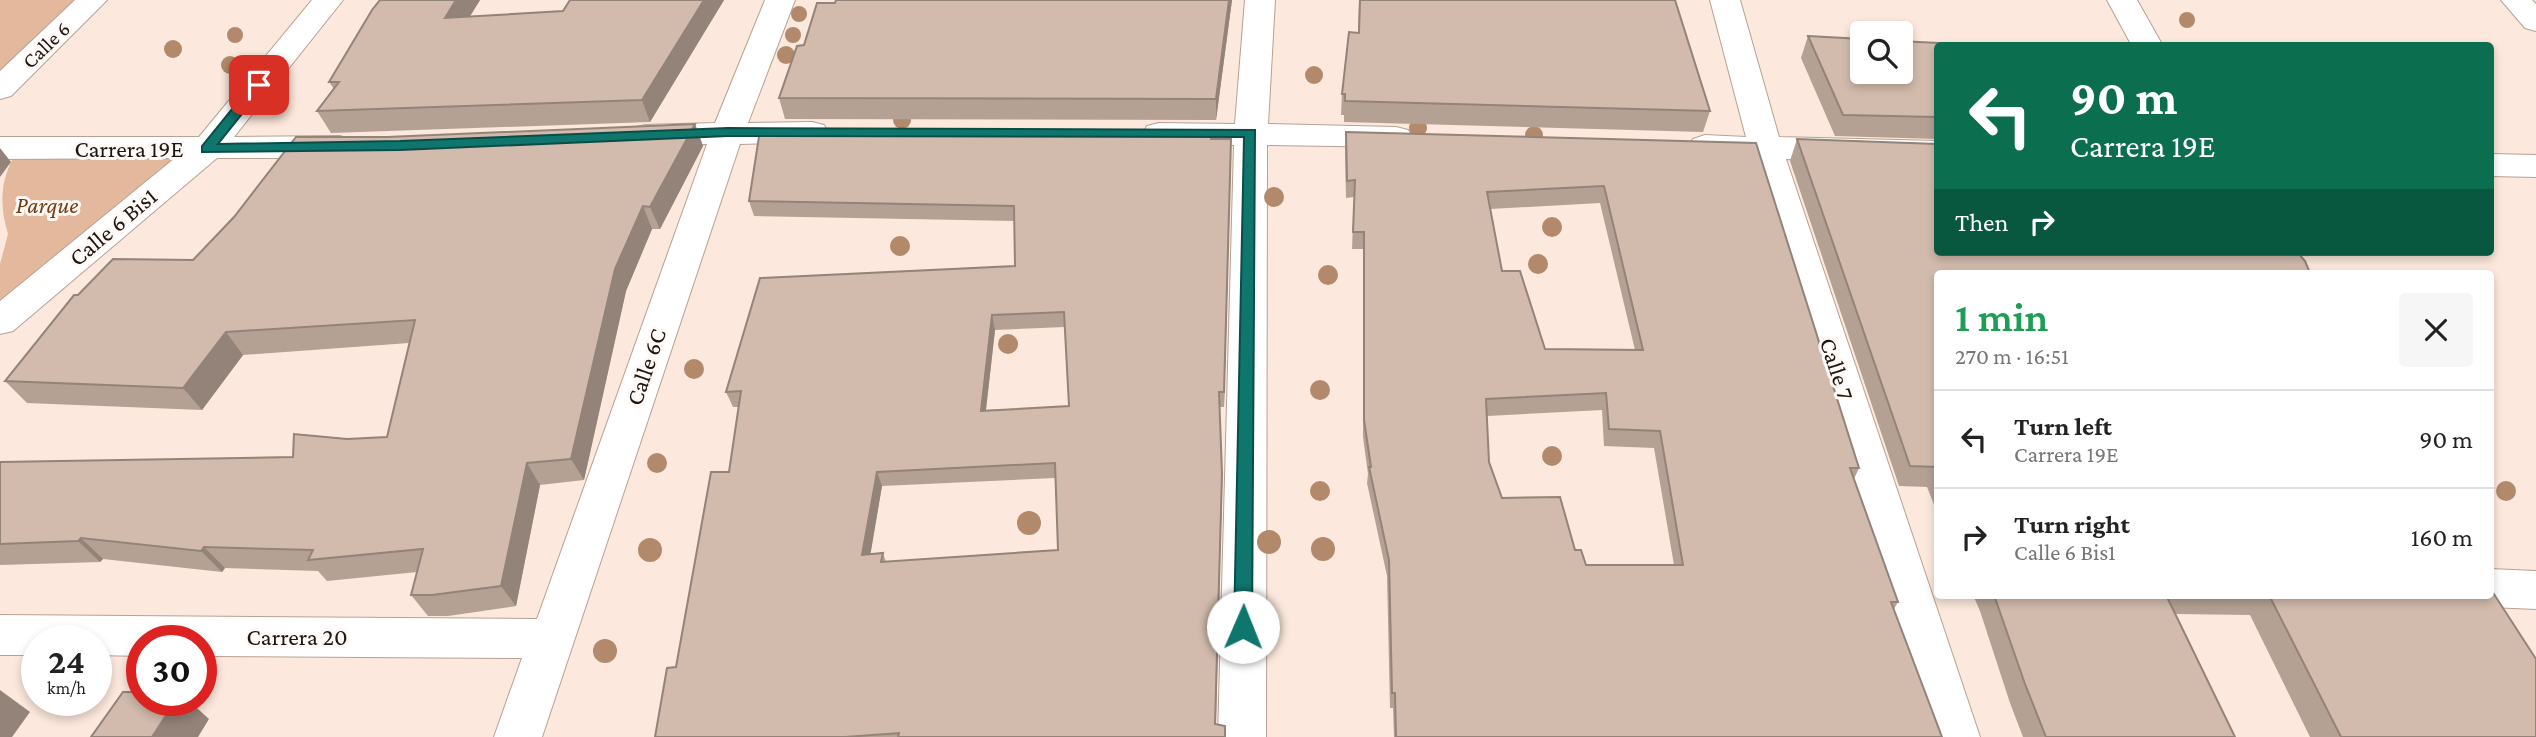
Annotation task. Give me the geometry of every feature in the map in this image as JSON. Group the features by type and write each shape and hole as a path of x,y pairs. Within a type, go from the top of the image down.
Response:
{"street":[{"name":"Calle 6","path":"0,89 92,0"},
{"name":"Calle 6 Bis1","path":"0,321 206,149 328,0"},
{"name":"Calle 6C","path":"518,737 728,132 780,0"},
{"path":"1241,737 1251,133 1260,0"},
{"name":"Calle 7","path":"1725,0 1766,148 1956,737"},
{"path":"2122,0 2146,42"},
{"path":"2516,0 2536,22"},
{"path":"618,136 838,132"},
{"path":"1127,133 1432,138"},
{"path":"1668,145 1934,152"},
{"name":"Carrera 19E","path":"0,148 206,149 372,146"},
{"path":"2494,165 2536,166"},
{"path":"2494,588 2536,590"},
{"name":"Carrera 20","path":"0,635 552,639"}],"green space":[{"path":"0,0 77,0 0,81"},
{"name":"Parque","path":"164,150 186,153 0,315 0,264 8,234 2,196 12,160"}],"building":[{"path":"380,0 456,0 445,18 563,11 570,0 704,0 642,100 317,111 339,82 329,82"},
{"path":"836,0 1229,0 1216,99 779,98 797,46 804,45 817,3 835,3"},
{"path":"1360,0 1675,0 1710,111 1345,101 1345,94 1342,94 1349,32 1359,33"},
{"path":"1808,36 1850,38 1850,84 1913,84 1913,42 1934,43 1934,117 1843,115"},
{"path":"695,124 650,207 643,206 615,269 571,459 527,463 501,586 411,595 423,549 308,560 313,550 204,547 201,551 81,538 78,541 0,544 0,462 293,457 294,434 347,439 387,437 415,320 226,332 183,388 5,381 74,295 78,295 113,259 193,260 234,217 296,137 387,137"},
{"path":"760,130 1212,131 1211,139 1231,139 1224,392 1219,392 1222,474 1215,724 1225,726 1225,737 898,737 899,733 845,737 655,737 667,668 676,667 711,472 729,472 741,391 726,392 760,278 1015,266 1014,206 749,201","holes":["1064,312 1069,406 981,411 992,315","1055,463 1058,550 881,562 883,553 862,555 877,472"]},
{"path":"1346,132 1756,143 1859,468 1850,468 1898,602 1891,602 1942,737 1396,737 1395,693 1392,693 1389,560 1369,467 1364,420 1364,232 1353,232 1355,180 1347,181","holes":["1604,186 1643,350 1545,349 1520,271 1502,271 1487,192","1606,393 1609,429 1660,431 1683,565 1586,565 1581,550 1575,550 1560,497 1502,498 1489,462 1486,399"]},
{"path":"1797,139 1934,144 1934,256 2301,256 2305,261 2309,270 1934,270 1934,467 1910,466"},
{"path":"2494,594 2536,659 2536,737 2341,737 2271,599 2494,599"},
{"path":"1995,599 2168,599 2235,737 2046,737"},
{"path":"123,692 126,692 126,716 166,716 152,737 91,737 106,716 112,716 112,707"}],"route":[{"path":"259,85 206,149 400,146 728,132 1251,133 1243,627"}]}
